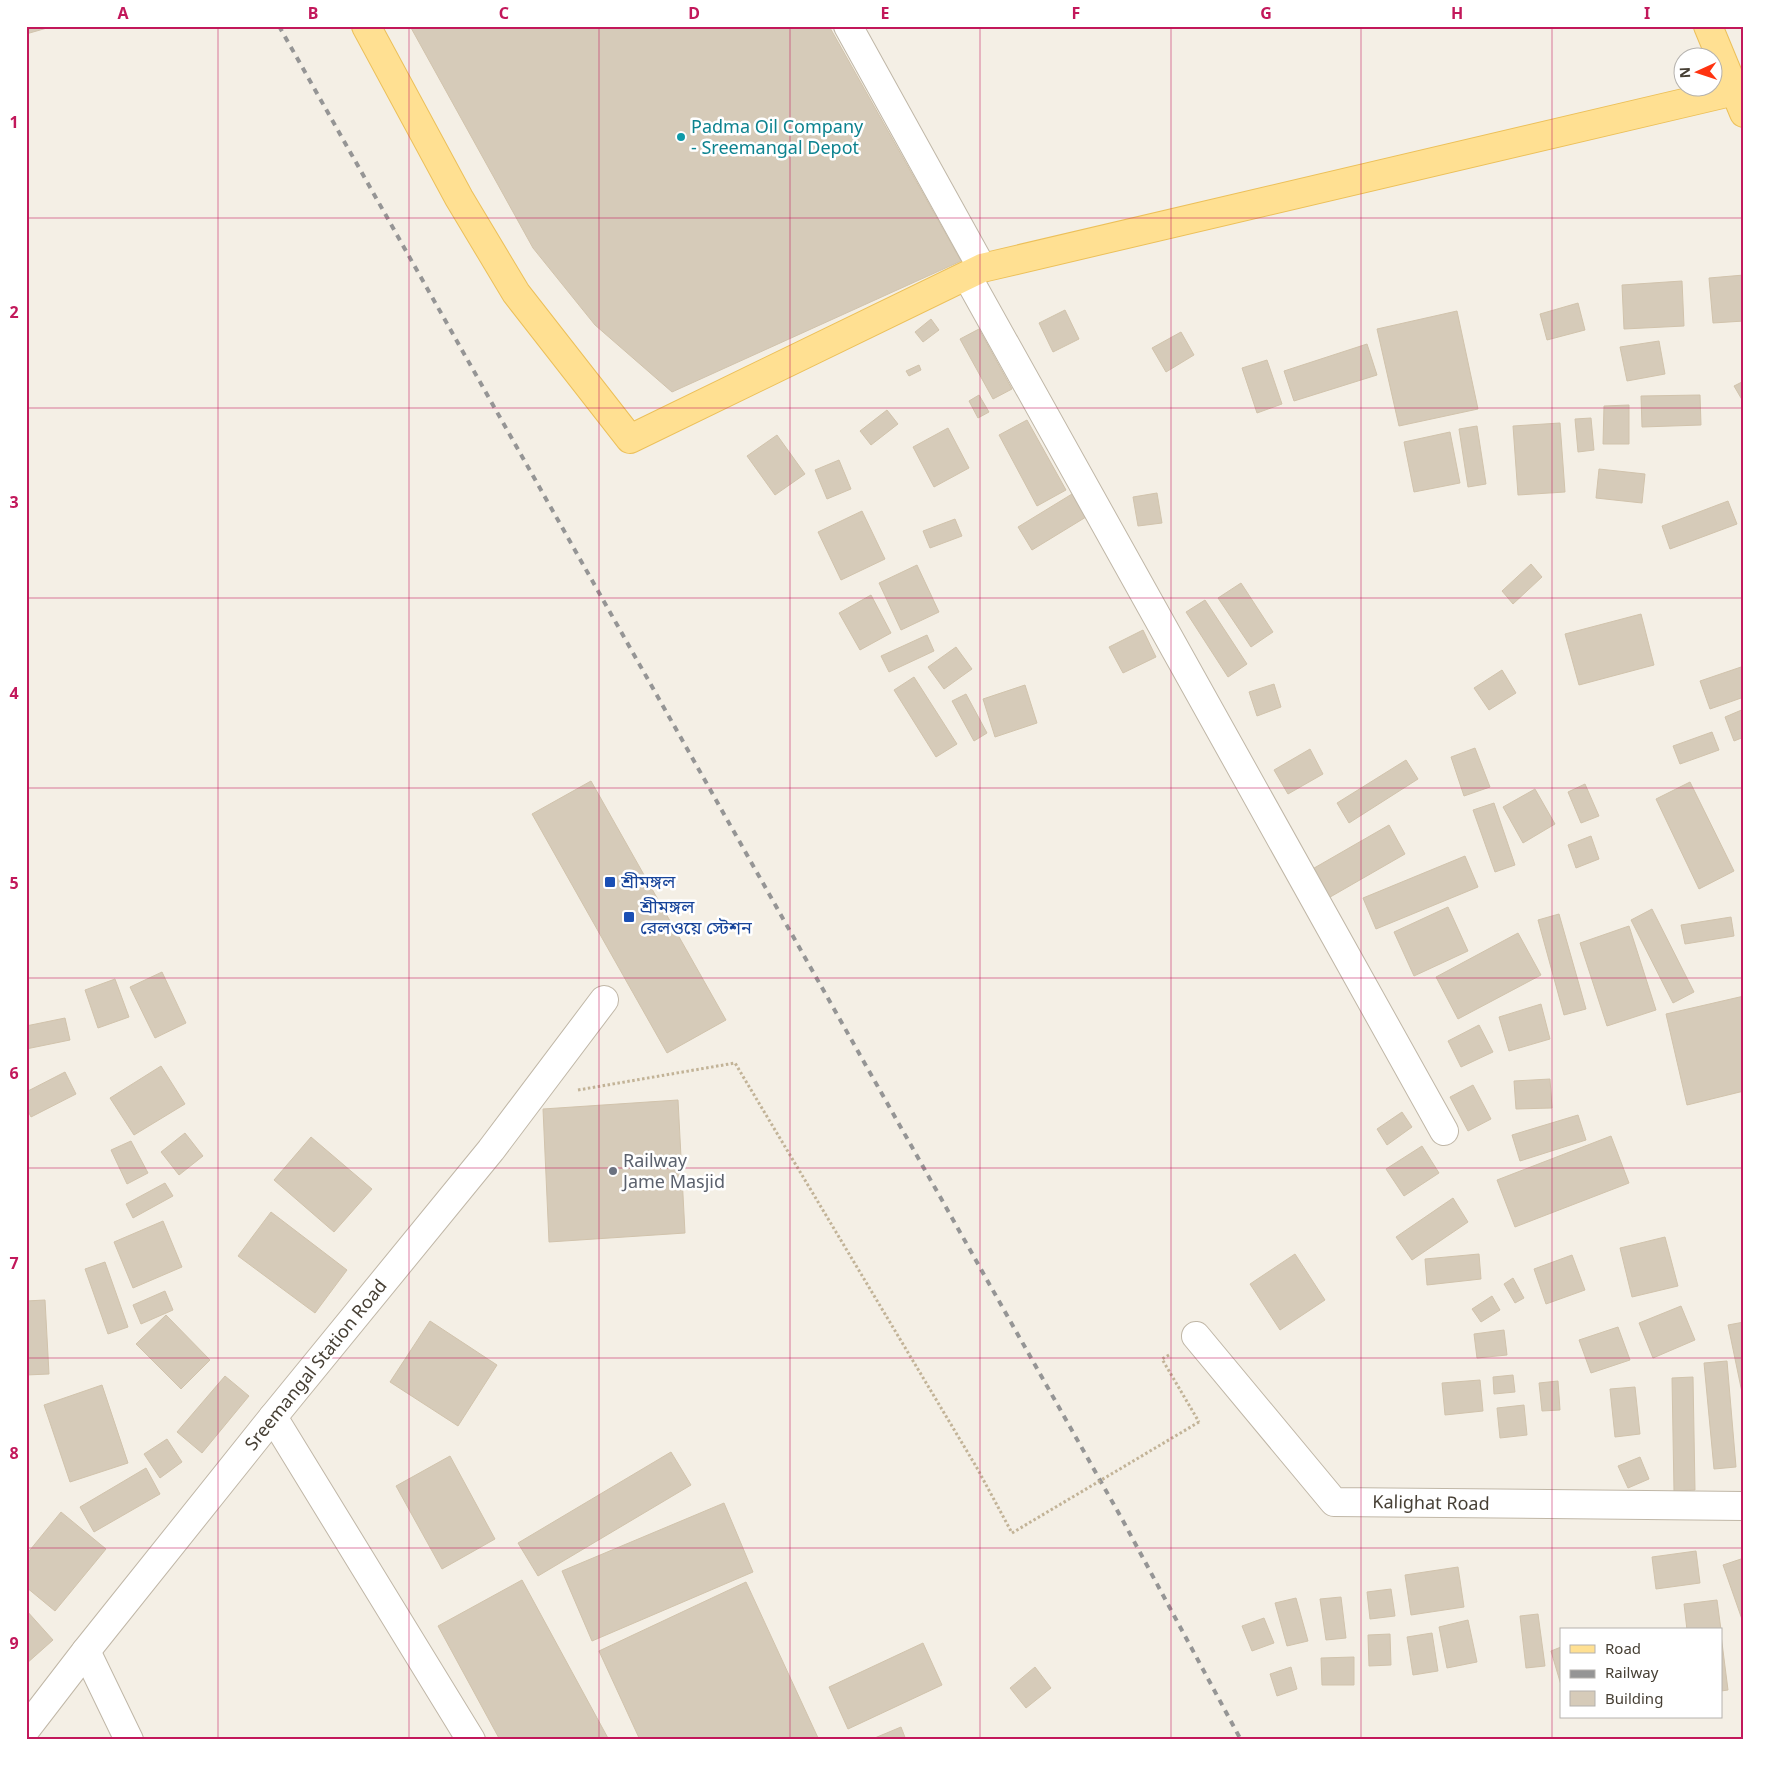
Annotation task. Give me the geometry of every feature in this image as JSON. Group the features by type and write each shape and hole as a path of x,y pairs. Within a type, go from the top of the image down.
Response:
{"main road":[{"path":"366,26 460,198 516,293 630,439 974,272 1739,102 1708,26"}],"street":[{"path":"848,26 974,272 1444,1131"},
{"name":"Sreemangal Station Road","path":"26,1729 273,1416 491,1150 604,1000"},
{"name":"Kalighat Road","path":"1196,1336 1334,1502 1744,1506"},
{"path":"273,1416 471,1740"},
{"path":"86,1651 129,1740"}],"path":[{"path":"530,1098 735,1063 972,1459 1012,1533 1199,1422 1162,1360"}],"building":[{"path":"26,26 54,26 26,34"},
{"name":"Padma Oil Company - Sreemangal Depot","path":"410,26 829,26 961,261 672,392 595,325 533,248"},
{"path":"1744,275 1744,321 1713,323 1709,278"},
{"path":"1682,281 1684,326 1624,329 1622,285"},
{"path":"1578,303 1585,330 1547,340 1540,314"},
{"path":"1065,310 1079,339 1053,352 1039,323"},
{"path":"1457,311 1478,409 1399,426 1377,329"},
{"path":"931,319 939,330 923,342 915,332"},
{"path":"979,329 1012,389 993,399 960,339"},
{"path":"1181,332 1194,355 1166,372 1152,348"},
{"path":"1659,341 1665,374 1627,381 1620,347"},
{"path":"1367,344 1377,375 1294,401 1284,371"},
{"path":"1267,360 1282,404 1257,413 1242,368"},
{"path":"919,365 921,370 909,376 906,371"},
{"path":"1744,381 1744,403 1734,386"},
{"path":"979,395 989,412 978,418 969,401"},
{"path":"1700,395 1701,425 1642,427 1641,396"},
{"path":"1629,405 1629,444 1603,444 1604,406"},
{"path":"887,410 898,424 871,445 860,431"},
{"path":"1591,418 1594,450 1578,452 1575,419"},
{"path":"1027,420 1066,490 1037,506 999,435"},
{"path":"1560,423 1565,492 1518,495 1513,426"},
{"path":"1477,426 1486,484 1468,487 1459,429"},
{"path":"948,428 969,468 934,487 913,447"},
{"path":"1450,432 1460,483 1414,492 1404,442"},
{"path":"777,435 805,474 775,495 747,456"},
{"path":"839,460 851,489 827,499 815,470"},
{"path":"1599,469 1645,474 1642,503 1596,498"},
{"path":"1157,493 1162,523 1138,526 1133,497"},
{"path":"1072,494 1086,517 1032,550 1018,527"},
{"path":"1728,501 1737,524 1670,549 1662,526"},
{"path":"862,511 885,559 841,580 818,532"},
{"path":"955,519 962,536 930,548 923,531"},
{"path":"1531,564 1542,577 1513,604 1502,591"},
{"path":"917,565 939,612 901,630 879,583"},
{"path":"1241,583 1273,632 1251,647 1218,598"},
{"path":"871,595 891,633 860,650 839,613"},
{"path":"1205,600 1247,664 1228,677 1186,612"},
{"path":"1641,614 1654,665 1579,685 1565,634"},
{"path":"1143,630 1156,657 1123,673 1109,647"},
{"path":"927,635 934,651 889,672 881,656"},
{"path":"956,647 972,669 944,689 928,667"},
{"path":"1744,666 1744,697 1710,709 1700,681"},
{"path":"1502,670 1516,693 1489,710 1474,688"},
{"path":"914,677 957,744 936,757 894,690"},
{"path":"1274,684 1281,707 1257,716 1249,692"},
{"path":"1025,685 1037,723 995,737 983,699"},
{"path":"966,694 987,733 974,741 952,701"},
{"path":"1744,709 1744,737 1734,741 1725,717"},
{"path":"1712,732 1719,750 1680,764 1673,746"},
{"path":"1475,748 1490,787 1464,796 1451,757"},
{"path":"1310,749 1323,774 1288,794 1274,770"},
{"path":"1406,760 1418,779 1349,823 1337,803"},
{"name":"শ্রীমঙ্গল রেলওয়ে স্টেশন","path":"591,781 726,1020 667,1053 532,814"},
{"path":"1690,782 1734,871 1699,889 1656,799"},
{"path":"1585,784 1599,816 1581,823 1568,792"},
{"path":"1535,789 1555,824 1523,843 1503,807"},
{"path":"1494,803 1515,865 1495,872 1473,810"},
{"path":"1389,825 1405,854 1325,900 1309,871"},
{"path":"1591,836 1599,859 1576,868 1568,845"},
{"path":"1465,856 1478,887 1376,929 1363,898"},
{"path":"1448,907 1468,951 1414,976 1394,932"},
{"path":"1652,909 1694,992 1673,1003 1631,920"},
{"path":"1559,914 1586,1009 1564,1015 1538,920"},
{"path":"1731,917 1734,936 1685,944 1681,925"},
{"path":"1629,926 1656,1010 1607,1026 1580,943"},
{"path":"1518,933 1541,975 1458,1019 1436,977"},
{"path":"162,972 186,1023 155,1038 130,987"},
{"path":"115,979 129,1017 98,1028 85,990"},
{"path":"1744,996 1744,1091 1687,1105 1666,1014"},
{"path":"1541,1004 1550,1039 1509,1051 1499,1017"},
{"path":"65,1018 70,1040 26,1049 26,1026"},
{"path":"1479,1025 1493,1052 1461,1067 1448,1041"},
{"path":"161,1066 185,1104 134,1135 110,1098"},
{"path":"65,1072 76,1094 31,1117 26,1107 26,1092"},
{"path":"1550,1079 1552,1108 1516,1109 1514,1081"},
{"path":"1473,1085 1491,1119 1468,1131 1450,1097"},
{"name":"Railway Jame Masjid","path":"678,1100 685,1233 549,1242 543,1109"},
{"path":"1402,1112 1412,1127 1387,1145 1377,1129"},
{"path":"1578,1115 1586,1140 1520,1161 1512,1135"},
{"path":"185,1133 203,1156 179,1175 161,1152"},
{"path":"1611,1136 1629,1183 1515,1227 1497,1180"},
{"path":"311,1137 372,1189 334,1232 274,1180"},
{"path":"131,1141 148,1173 127,1184 111,1150"},
{"path":"1422,1146 1439,1173 1404,1196 1386,1169"},
{"path":"165,1183 173,1196 133,1218 126,1204"},
{"path":"1453,1198 1468,1222 1412,1260 1396,1237"},
{"path":"271,1212 347,1270 315,1313 238,1256"},
{"path":"163,1221 182,1267 133,1288 114,1242"},
{"path":"1665,1237 1678,1286 1632,1297 1620,1248"},
{"path":"1295,1254 1325,1300 1280,1330 1250,1284"},
{"path":"1479,1254 1481,1279 1427,1285 1425,1259"},
{"path":"1572,1255 1585,1290 1546,1304 1534,1269"},
{"path":"105,1262 128,1327 108,1334 85,1269"},
{"path":"1513,1278 1524,1298 1515,1303 1504,1284"},
{"path":"165,1291 173,1310 141,1324 133,1305"},
{"path":"1492,1296 1500,1310 1481,1322 1472,1309"},
{"path":"45,1300 49,1374 26,1375 26,1301"},
{"path":"1681,1306 1695,1340 1653,1358 1639,1323"},
{"path":"166,1315 210,1360 181,1389 136,1344"},
{"path":"430,1321 497,1365 458,1426 390,1382"},
{"path":"1744,1322 1744,1402 1728,1325"},
{"path":"1618,1327 1630,1360 1591,1373 1579,1340"},
{"path":"1504,1330 1507,1355 1477,1358 1474,1334"},
{"path":"1727,1361 1736,1467 1714,1469 1704,1363"},
{"path":"1513,1375 1515,1392 1494,1394 1493,1377"},
{"path":"225,1376 249,1396 202,1453 177,1432"},
{"path":"1693,1377 1695,1490 1674,1491 1672,1378"},
{"path":"1480,1380 1483,1411 1445,1415 1442,1383"},
{"path":"1558,1381 1560,1410 1542,1411 1539,1383"},
{"path":"102,1385 128,1463 70,1482 44,1405"},
{"path":"1635,1387 1640,1434 1615,1437 1610,1389"},
{"path":"1524,1405 1527,1435 1500,1438 1497,1408"},
{"path":"167,1439 182,1462 160,1478 144,1454"},
{"path":"671,1452 691,1485 538,1576 518,1543"},
{"path":"450,1456 495,1539 442,1569 396,1486"},
{"path":"1640,1457 1649,1479 1628,1488 1618,1466"},
{"path":"146,1468 160,1494 94,1532 80,1507"},
{"path":"724,1503 753,1572 592,1641 562,1571"},
{"path":"61,1512 106,1549 55,1611 26,1587 26,1555"},
{"path":"1696,1551 1700,1583 1656,1589 1652,1557"},
{"path":"1744,1558 1744,1625 1723,1565"},
{"path":"1458,1567 1464,1607 1411,1615 1405,1575"},
{"path":"522,1580 609,1740 500,1740 438,1626"},
{"path":"746,1582 819,1740 640,1740 599,1651"},
{"path":"1391,1589 1395,1616 1370,1619 1367,1592"},
{"path":"1341,1597 1346,1638 1326,1640 1320,1599"},
{"path":"1296,1598 1308,1641 1287,1646 1275,1603"},
{"path":"1717,1600 1721,1628 1687,1628 1684,1604"},
{"path":"26,1610 53,1640 26,1664"},
{"path":"1538,1614 1545,1666 1526,1668 1520,1616"},
{"path":"1264,1618 1274,1643 1252,1651 1242,1626"},
{"path":"1468,1620 1477,1662 1447,1668 1439,1627"},
{"path":"1432,1633 1438,1671 1413,1675 1407,1637"},
{"path":"1390,1634 1391,1665 1369,1666 1368,1635"},
{"path":"923,1643 942,1685 848,1729 829,1687"},
{"path":"1722,1643 1728,1690 1722,1691"},
{"path":"1560,1647 1560,1682 1551,1651"},
{"path":"1354,1657 1354,1685 1322,1685 1321,1658"},
{"path":"1035,1667 1051,1688 1026,1708 1010,1688"},
{"path":"1291,1667 1297,1689 1277,1696 1270,1674"},
{"path":"901,1727 906,1740 870,1740"}],"railway":[{"path":"279,26 1122,1519 1241,1740"}],"place":[{"name":"Padma Oil Company - Sreemangal Depot","path":"681,137"},
{"name":"শ্রীমঙ্গল","path":"610,882"},
{"name":"শ্রীমঙ্গল রেলওয়ে স্টেশন","path":"629,917"},
{"name":"Railway Jame Masjid","path":"613,1171"}]}
